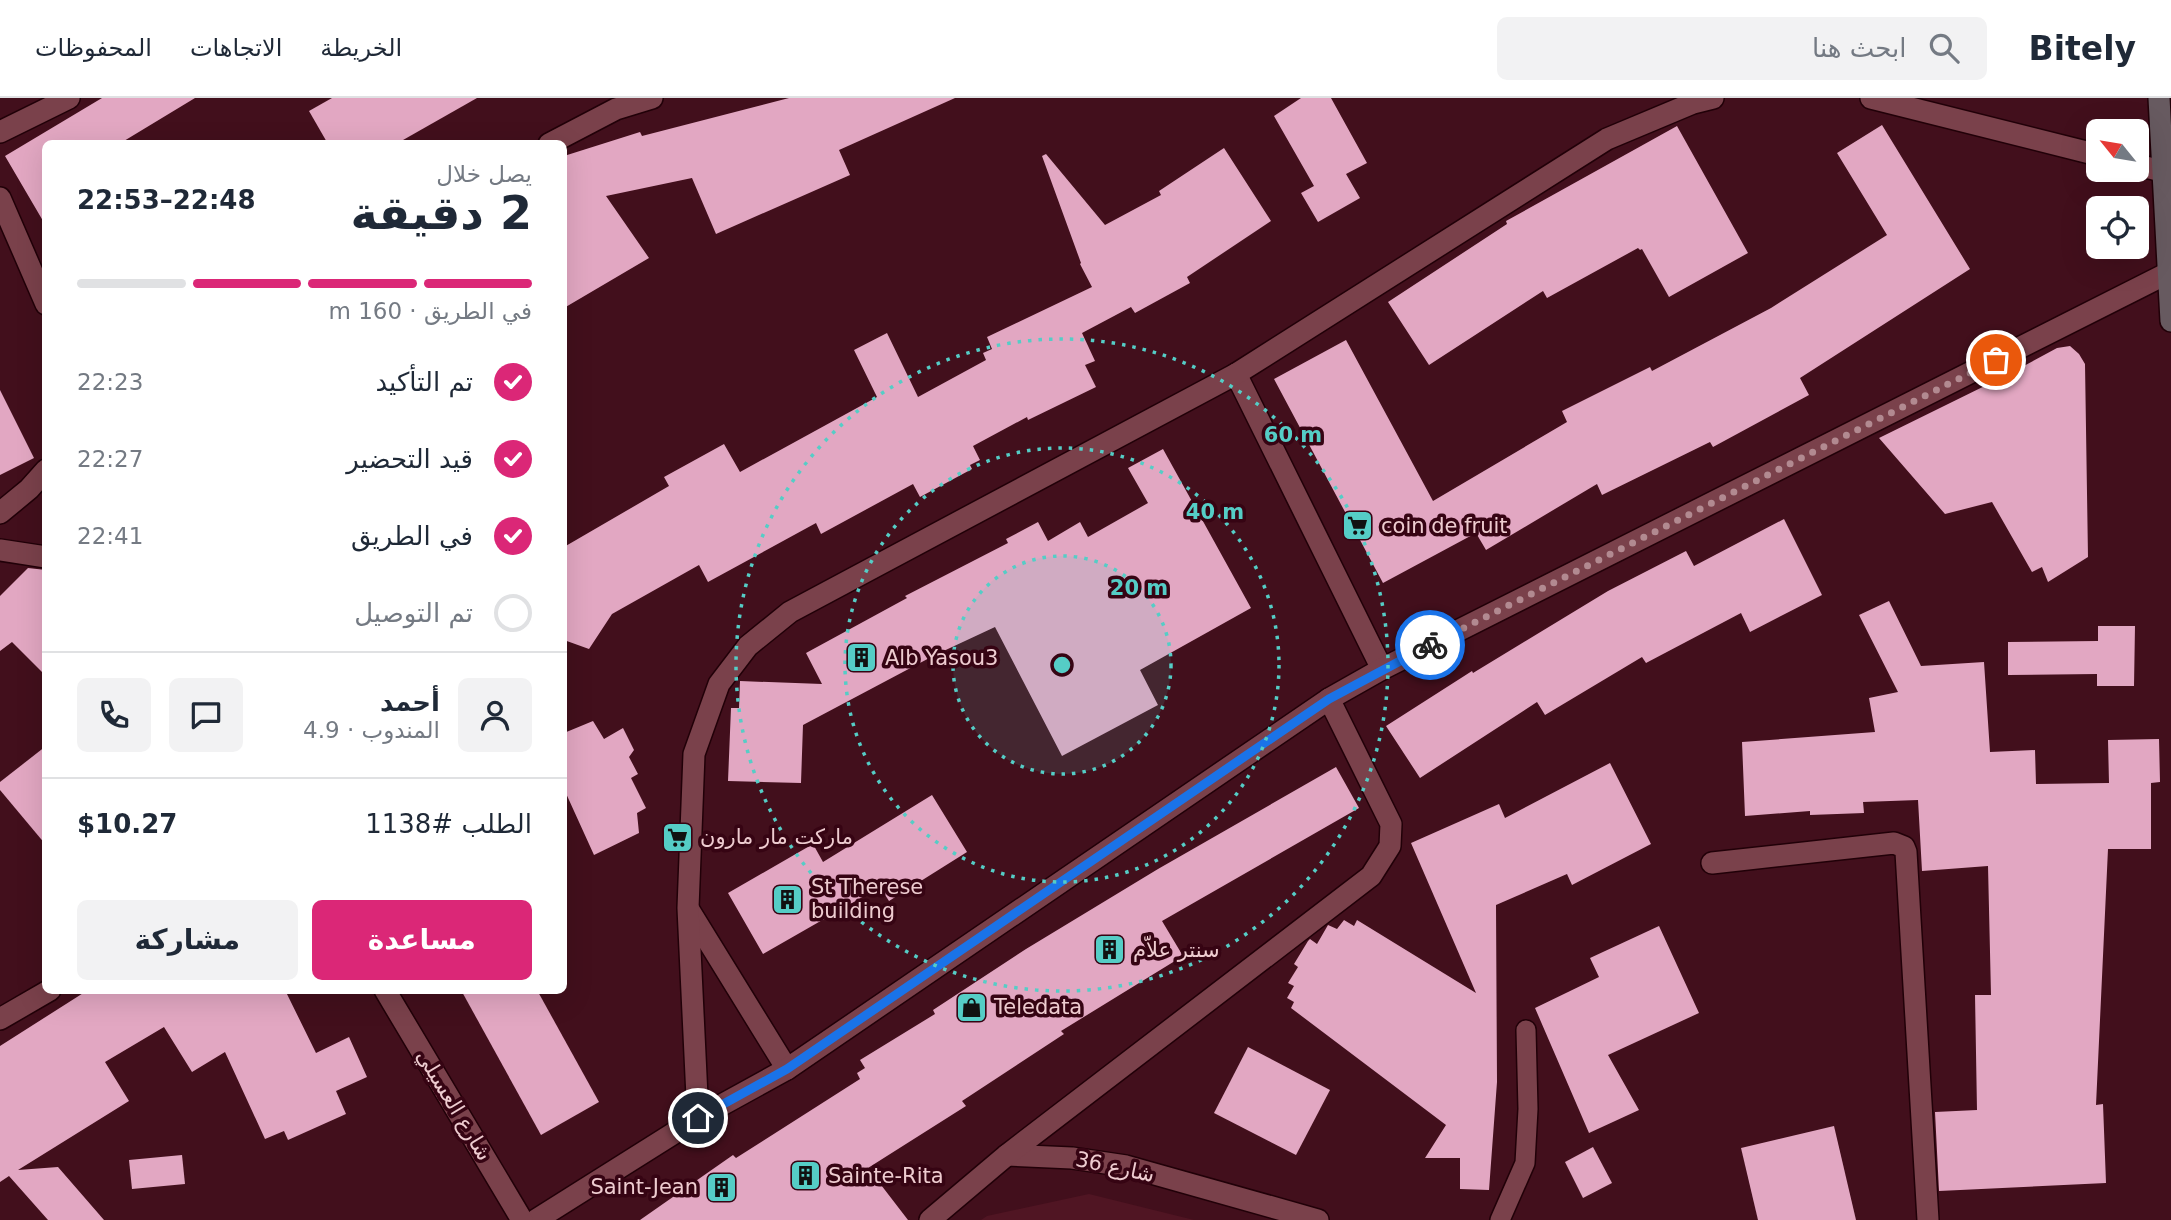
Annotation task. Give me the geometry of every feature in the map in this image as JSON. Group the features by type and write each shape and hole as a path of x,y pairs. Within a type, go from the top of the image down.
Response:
{"main road":[{"path":"2159,98 2171,321"}],"street":[{"path":"0,132 69,98"},
{"path":"555,140 615,103 652,98"},
{"path":"698,1118 688,908 694,754 719,684 748,646 790,612 1236,374 1607,139 1693,103 1713,98"},
{"path":"1871,98 2086,152"},
{"path":"2149,168 2162,171"},
{"path":"0,198 42,295"},
{"path":"536,1220 698,1118 787,1069 1329,699 2168,274"},
{"path":"1236,374 1382,670"},
{"path":"0,513 42,474"},
{"path":"0,550 42,556"},
{"path":"930,1220 1007,1155 1371,877 1390,846 1391,824 1329,699"},
{"path":"1712,863 1894,843 1904,847 1928,1220"},
{"path":"688,908 787,1069"},
{"path":"0,1019 43,994"},
{"name":"شارع العسيلي","path":"387,994 522,1220"},
{"name":"شارع 36","path":"1007,1155 1072,1158 1126,1166 1318,1220"}],"lane":[{"path":"1500,1220 1525,1163 1528,1109 1526,1030"}],"shaded area":[{"path":"1089,1194 1194,1220 981,1220 987,1216"}],"building":[{"path":"102,98 195,98 126,140 42,140 42,219 5,156"},
{"path":"332,98 477,98 403,140 326,140 309,111"},
{"path":"789,98 955,98 839,150 850,175 716,234 692,178 606,196 649,258 567,306 567,155 640,132 642,136"},
{"path":"1301,98 1331,98 1367,163 1346,174 1360,198 1318,222 1301,193 1314,186 1274,116"},
{"path":"1882,125 1970,269 1800,378 1809,395 1713,447 1710,442 1602,495 1597,484 1486,550 1476,533 1383,583 1274,379 1346,340 1433,501 1567,422 1562,411 1650,367 1652,371 1771,308 1887,235 1837,153"},
{"path":"1677,126 1748,253 1669,297 1642,249 1638,248 1547,298 1543,291 1429,365 1388,302 1507,224 1506,221"},
{"path":"1224,148 1271,221 1187,277 1190,283 1135,313 1131,307 1082,333 1095,361 1085,365 1096,387 1028,420 1027,417 973,446 980,460 970,465 972,469 920,497 913,484 821,534 816,523 708,582 699,565 612,614 589,649 567,641 567,545 669,486 664,477 724,444 740,472 877,397 854,350 887,333 918,397 986,360 983,353 992,349 987,337 1092,287 1080,264 1042,156 1046,154 1105,225 1161,195 1159,191"},
{"path":"2070,346 2085,364 2088,557 2048,582 2042,567 2032,572 1992,502 1945,514 1879,438 2057,348"},
{"path":"0,390 34,458 0,475"},
{"path":"1163,449 1251,608 1140,670 1158,705 1062,756 995,627 935,655 803,725 801,783 728,781 731,708 739,708 740,681 822,684 806,653 907,598 905,596 1008,543 1006,539 1038,522 1048,541 1080,522 1088,537 1148,503 1128,468"},
{"path":"1784,519 1822,595 1750,632 1741,613 1646,663 1642,657 1545,715 1537,702 1420,778 1386,726 1472,671 1473,673 1608,591 1686,551 1694,566"},
{"path":"28,568 42,570 42,672 12,642 0,651 0,596"},
{"path":"1889,601 1921,666 1984,662 1990,752 2035,750 2036,784 2109,783 2108,740 2159,739 2160,782 2151,783 2151,849 2108,849 2096,1105 2103,1104 2106,1183 1939,1191 1935,1112 1977,1110 1975,995 1991,995 1988,866 1922,871 1918,800 1863,802 1864,813 1810,815 1810,811 1745,816 1742,742 1875,732 1869,698 1898,692 1859,615"},
{"path":"2098,626 2135,626 2134,686 2097,686 2097,674 2008,675 2008,642 2098,641"},
{"path":"593,721 604,739 623,728 634,750 629,757 638,774 631,778 646,808 637,813 639,833 594,855 567,796 567,732"},
{"path":"42,749 42,840 0,790 0,782"},
{"path":"1610,763 1651,844 1572,885 1567,874 1496,905 1497,1082 1489,1190 1460,1189 1460,1158 1425,1158 1446,1125 1291,1008 1294,1002 1287,998 1294,986 1288,983 1298,967 1294,964 1308,941 1310,939 1317,944 1328,925 1337,929 1344,920 1354,926 1357,920 1476,993 1411,843 1499,804 1505,818"},
{"path":"1336,767 1359,808 1162,921 1183,956 1061,1031 1064,1034 962,1101 966,1106 868,1168 908,1220 640,1220 733,1155 736,1158 860,1079 857,1073 865,1068 860,1060 935,1014 933,1010 1026,949 1158,869"},
{"path":"932,795 967,852 889,901 880,887 763,954 728,893 813,844 823,862"},
{"path":"1659,926 1699,1013 1608,1055 1639,1110 1589,1133 1535,1008 1599,977 1590,958"},
{"path":"82,994 287,994 316,1053 349,1037 367,1077 336,1091 346,1114 288,1140 284,1131 265,1139 225,1052 192,1072 164,1027 105,1062 129,1101 18,1170 58,1167 104,1220 48,1220 9,1176 0,1182 0,1046"},
{"path":"463,994 539,994 599,1102 541,1135"},
{"path":"1248,1047 1330,1090 1296,1155 1214,1113"},
{"path":"1834,1126 1856,1220 1758,1220 1741,1148"},
{"path":"1593,1147 1612,1183 1583,1198 1565,1162"},
{"path":"182,1155 185,1184 132,1189 129,1160"}],"way so far":[{"path":"1430,645 1996,360"}],"place":[{"name":"coin de fruit","path":"1358,526"},
{"name":"Alb Yasou3","path":"862,658"},
{"name":"ماركت مار مارون","path":"677,837"},
{"name":"St Therese building","path":"788,899"},
{"name":"سنتر علاّم","path":"1110,950"},
{"name":"Teledata","path":"971,1007"},
{"name":"Sainte-Rita","path":"805,1176"},
{"name":"Saint-Jean","path":"721,1187"}],"route":[{"path":"698,1118 787,1069 1329,699 1430,645"}]}
